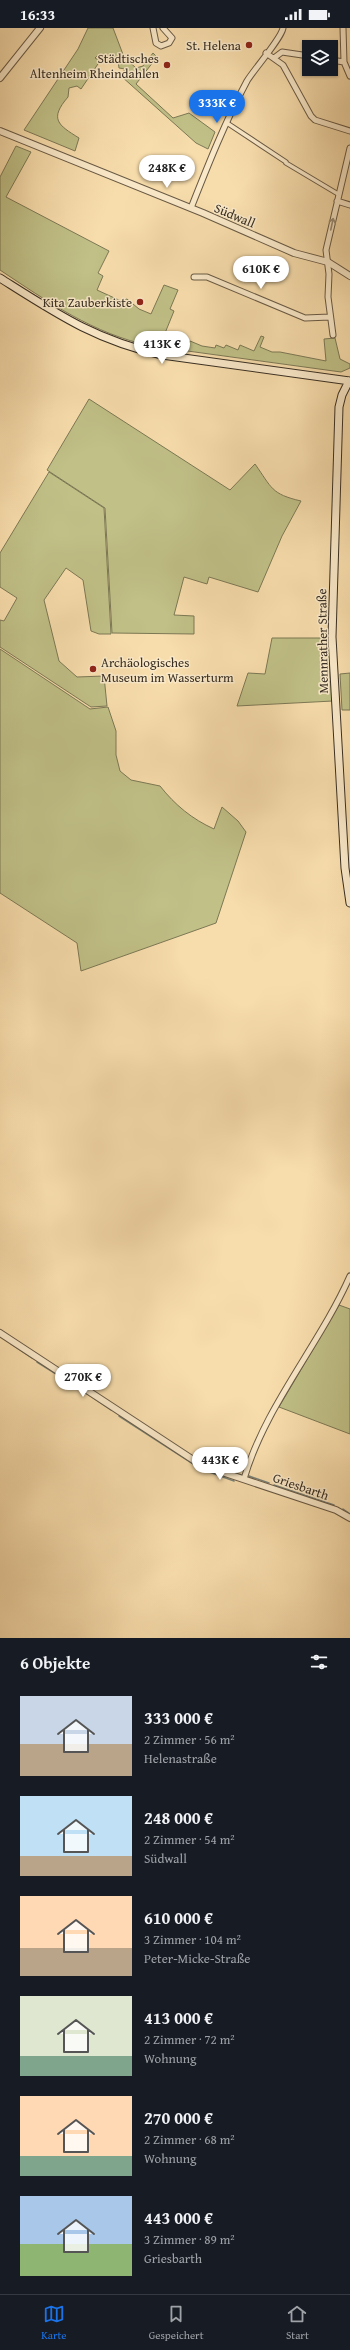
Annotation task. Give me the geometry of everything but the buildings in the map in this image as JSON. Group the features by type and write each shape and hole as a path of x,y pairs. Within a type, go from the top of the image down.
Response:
{"main road":[{"path":"0,278 81,328 136,350 162,355 350,381"},
{"name":"Mennrather Straße","path":"350,381 342,395 339,407 332,637 345,868 350,903"}],"street":[{"path":"0,78 40,28"},
{"path":"153,28 156,42 161,46 169,43 172,38 163,28"},
{"path":"191,208 227,123 248,79 266,53 281,35 283,28"},
{"path":"343,28 344,62 350,76"},
{"path":"274,58 282,52 302,55"},
{"path":"266,53 283,66 311,116 321,122 350,131"},
{"path":"338,61 344,62"},
{"path":"227,123 338,194"},
{"name":"Südwall","path":"0,131 191,208 294,253 328,262 350,276"},
{"path":"333,335 330,316 328,262 326,250 350,148"},
{"path":"337,201 350,205"},
{"path":"194,277 207,277 305,318 330,316"},
{"path":"244,1479 267,1423 332,1313 350,1276"},
{"name":"Griesbarth","path":"0,1333 201,1465 336,1510 350,1518"}],"green space":[{"path":"88,28 113,28 124,57 136,68 143,66 153,53 157,57 136,84 173,118 189,113 215,132 208,149 196,143 121,76 125,69 119,68 118,61 111,57 110,60 107,61 97,56 95,58 100,61 81,89 77,86 69,88 68,97 59,111 58,121 61,125 79,138 75,151 24,130 78,49"},
{"path":"16,146 31,152 6,197 109,251 98,273 103,276 97,290 121,301 127,299 139,309 151,314 164,285 178,290 170,309 174,311 163,338 175,343 188,345 190,341 202,346 215,348 216,345 224,348 226,345 238,350 240,345 254,351 261,336 264,337 260,347 272,352 280,352 326,361 324,339 335,338 340,359 350,364 350,368 341,372 151,346 130,341 110,334 72,316 18,282 0,270 0,177"},
{"path":"89,399 230,490 255,464 273,489 284,496 301,501 282,536 258,592 209,577 207,584 184,577 174,615 194,616 194,634 112,633 105,508 47,470"},
{"path":"49,472 104,508 111,634 99,634 91,631 83,580 66,568 44,600 59,661 77,677 104,676 107,706 91,707 0,647 0,620 4,621 17,598 0,587 0,553"},
{"path":"272,638 329,638 333,701 237,706 248,673 265,674"},
{"path":"0,649 90,709 108,707 116,731 116,755 120,771 131,780 160,786 184,811 198,821 214,829 222,807 238,821 246,832 216,923 81,971 77,943 0,893"},
{"path":"350,673 350,710 342,710 340,674"},
{"path":"339,1305 350,1309 350,1434 279,1407"}],"waterway":[{"path":"11,1344 32,1358"},
{"path":"37,1362 80,1389"},
{"path":"83,1391 111,1410"},
{"path":"119,1416 201,1469 234,1481"},
{"path":"249,1476 269,1483"},
{"path":"274,1485 334,1505"},
{"path":"343,1509 350,1514"}],"place":[{"name":"St. Helena","path":"249,45"},
{"name":"Städtisches Altenheim Rheindahlen","path":"167,65"},
{"name":"Kita Zauberkiste","path":"140,302"},
{"name":"Archäologisches Museum im Wasserturm","path":"93,669"}]}
